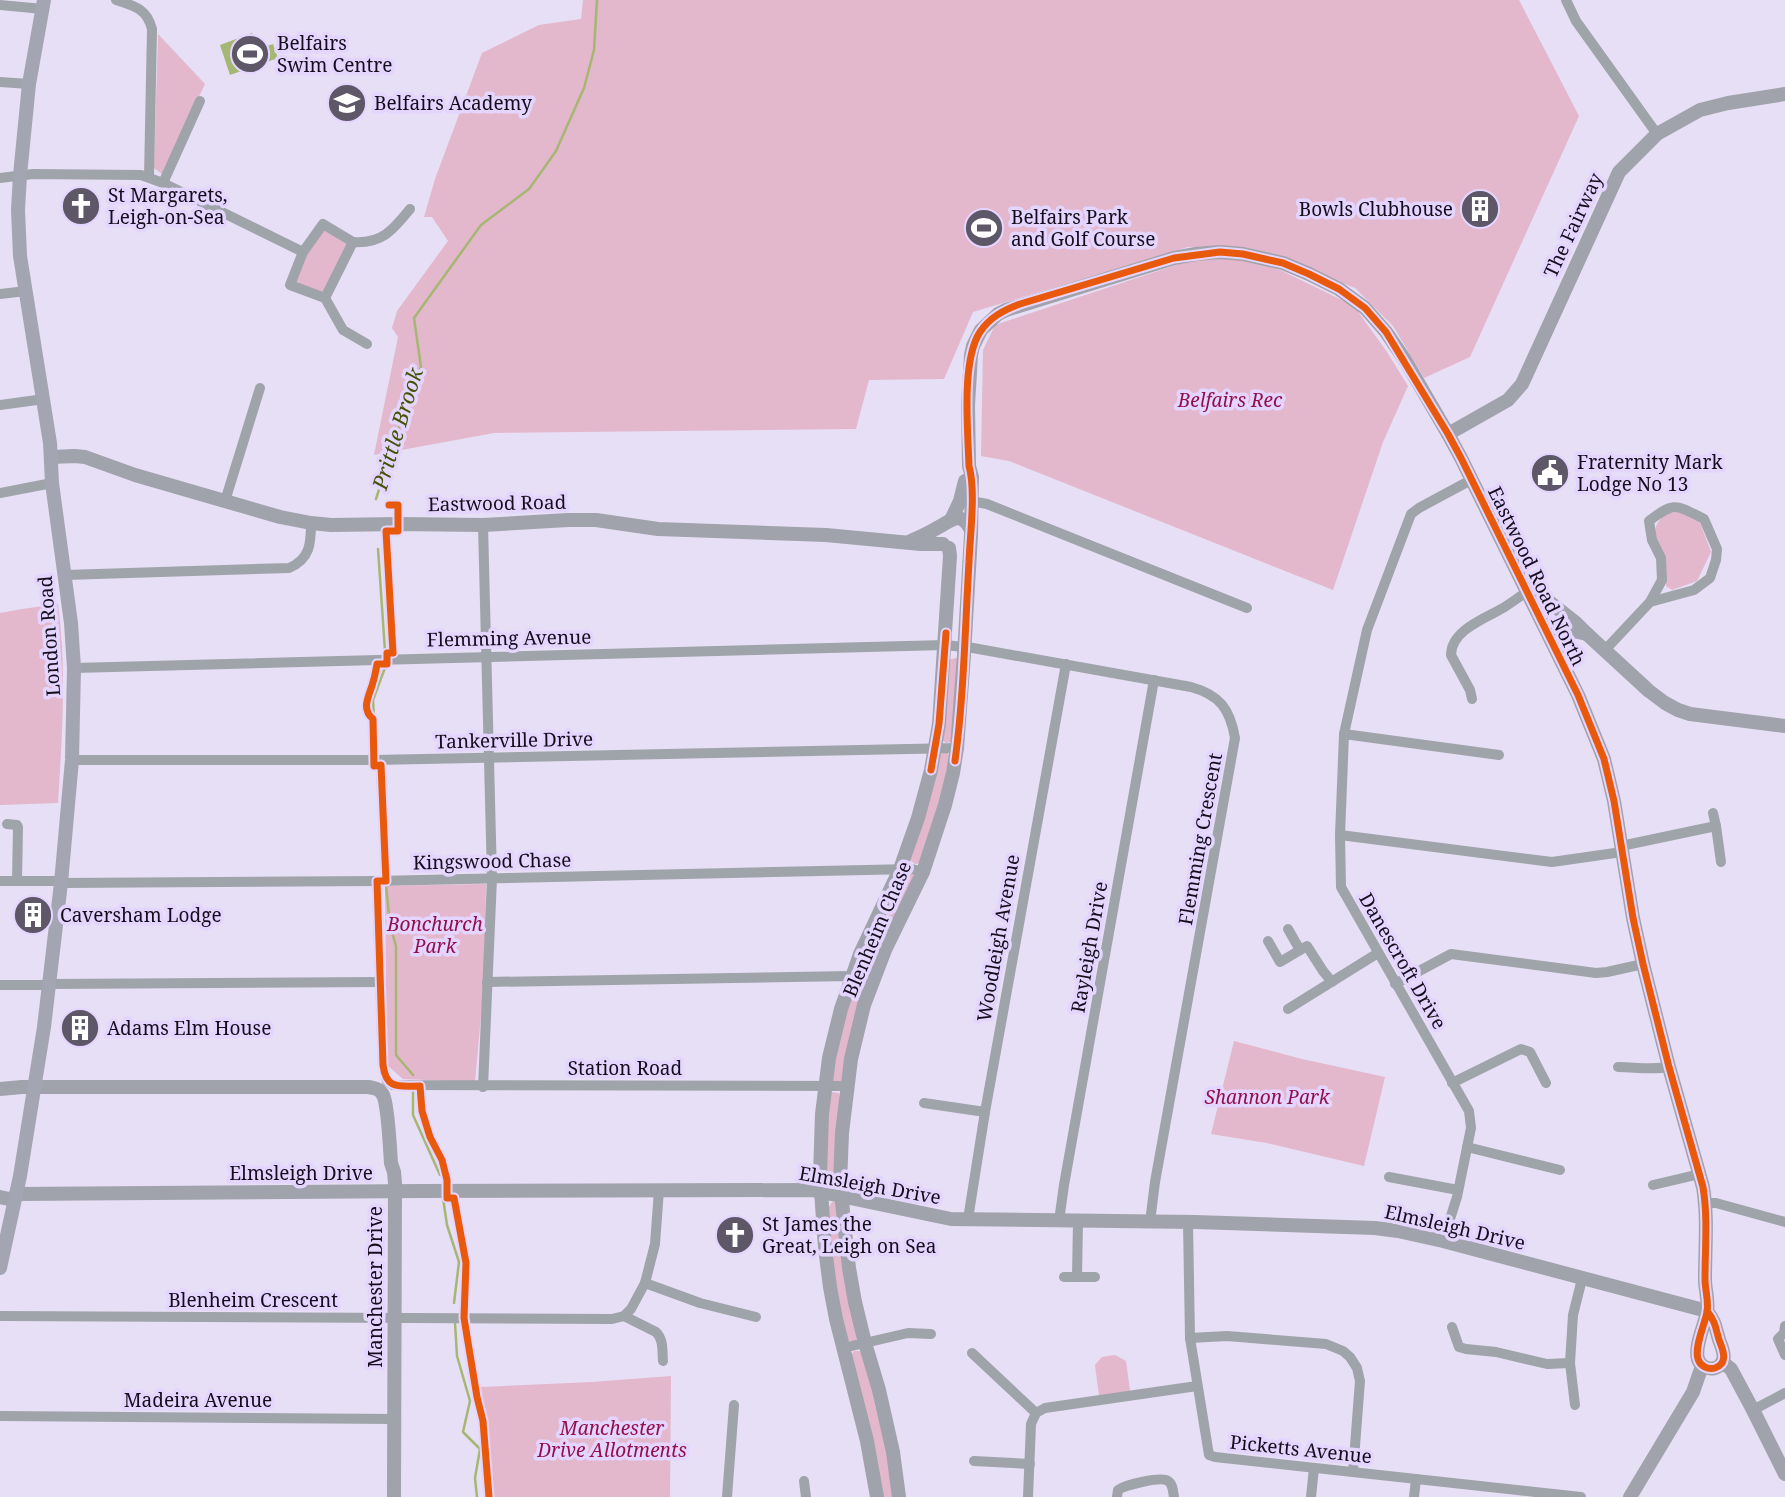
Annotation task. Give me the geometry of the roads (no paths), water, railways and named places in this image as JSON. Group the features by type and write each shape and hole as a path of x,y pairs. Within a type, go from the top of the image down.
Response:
{"main road":[{"name":"London Road","path":"0,1268 10,1197 20,1176 35,1087 61,882 72,760 74,668 71,623 44,399 20,256 18,210 29,84 44,5"}],"street":[{"path":"118,0 145,12 152,29 149,177"},
{"path":"1566,0 1576,21 1657,134"},
{"path":"0,5 44,5"},
{"path":"0,82 29,84"},
{"name":"The Fairway","path":"1448,434 1508,400 1522,384 1619,172 1657,134 1700,110 1785,94"},
{"path":"163,183 200,101"},
{"path":"0,178 141,175 163,183 303,251"},
{"path":"367,344 344,330 325,298 290,285 303,251 323,224 353,242 368,243 392,231 410,209"},
{"path":"325,298 353,242"},
{"name":"Eastwood Road North","path":"969,466 971,355 977,338 988,323 998,314 1020,304 1174,258 1220,252 1243,254 1309,274 1339,289 1365,308 1386,332 1448,434 1578,695 1604,760 1614,801 1643,964 1706,1203 1707,1311 1698,1349"},
{"path":"0,294 26,291"},
{"path":"225,500 260,388"},
{"path":"0,405 44,399"},
{"name":"Eastwood Road","path":"52,457 85,457 135,475 280,517 331,525 483,526 596,520 658,529 826,534 946,546"},
{"path":"969,466 972,477 971,535 961,549 946,546 940,533 964,491 969,466"},
{"name":"Danescroft Drive","path":"1443,1241 1458,1191 1471,1128 1469,1111 1342,887 1340,835 1345,734 1367,630 1406,524 1411,514 1419,508 1471,480"},
{"path":"0,493 52,482"},
{"path":"971,501 987,504 1247,608"},
{"path":"1605,650 1650,602 1662,580 1661,558 1652,540 1649,521 1664,509 1679,506 1704,519 1717,549 1716,560 1710,578 1695,590 1650,602"},
{"path":"909,542 958,518 965,521 971,535"},
{"path":"65,575 289,568 306,555 311,542 311,523"},
{"path":"483,526 492,878 483,1087"},
{"name":"Blenheim Chase","path":"899,1497 885,1415 865,1343 849,1268 840,1183 842,1133 857,1034 874,978 923,872 945,804 957,748 971,535"},
{"name":"Blenheim Chase","path":"877,1497 867,1441 830,1287 821,1192 820,1147 825,1087 835,1032 851,976 900,869 918,818 936,748 950,556 946,546"},
{"path":"1519,578 1549,602 1569,624 1587,634 1665,703 1678,710 1704,716 1785,726"},
{"path":"1472,699 1451,655 1451,649 1473,623 1504,608 1527,592"},
{"path":"1536,610 1549,602"},
{"path":"1552,642 1569,624"},
{"name":"Flemming Avenue","path":"74,668 945,645"},
{"name":"Flemming Crescent","path":"945,645 1066,664 1206,691 1218,699 1233,724 1235,738 1150,1222"},
{"name":"Woodleigh Avenue","path":"968,1219 1066,664"},
{"name":"Rayleigh Drive","path":"1059,1221 1154,680"},
{"path":"1345,734 1499,755"},
{"name":"Tankerville Drive","path":"72,760 374,760 957,748"},
{"path":"1713,813 1721,862"},
{"path":"7,824 18,827 17,881"},
{"path":"1340,835 1552,862 1716,827"},
{"name":"Kingswood Chase","path":"0,881 377,881 900,869 923,872"},
{"path":"0,985 380,982 377,881"},
{"path":"1288,929 1300,950"},
{"path":"1268,941 1280,962 1307,946 1332,982"},
{"path":"1288,1009 1378,953"},
{"path":"1395,984 1451,954 1595,973 1643,964"},
{"path":"487,982 851,976 874,978"},
{"name":"Station Road","path":"380,982 384,1073 387,1082 393,1085 847,1086"},
{"path":"1452,1083 1521,1049 1530,1052 1546,1083"},
{"path":"1618,1067 1669,1067"},
{"path":"0,1089 35,1087"},
{"name":"Manchester Drive","path":"35,1087 368,1087 376,1088 384,1096 394,1172 394,1497"},
{"path":"924,1103 985,1112"},
{"path":"1467,1147 1560,1170"},
{"path":"1653,1185 1700,1174"},
{"path":"1389,1177 1458,1191"},
{"path":"659,1190 655,1244 645,1283 631,1309 624,1316 660,1336 663,1362"},
{"name":"Elmsleigh Drive","path":"10,1197 394,1191 794,1190 821,1192 951,1219 1375,1228 1443,1241 1707,1311"},
{"path":"1706,1203 1716,1203 1785,1222"},
{"path":"1077,1277 1078,1221"},
{"name":"Picketts Avenue","path":"1188,1222 1190,1338 1209,1454 1215,1457 1521,1493 1581,1497"},
{"path":"1064,1277 1095,1278"},
{"path":"1575,1405 1570,1363 1573,1315 1582,1279"},
{"path":"645,1283 700,1303 755,1317"},
{"name":"Eastwood Road North","path":"1707,1311 1715,1321 1721,1345"},
{"name":"Blenheim Crescent","path":"0,1316 612,1319 624,1316"},
{"path":"1785,1326 1784,1334 1778,1339 1785,1356"},
{"path":"1452,1327 1459,1347 1548,1364 1570,1363"},
{"path":"844,1349 908,1333 930,1334"},
{"path":"1190,1338 1227,1336 1318,1343 1343,1351 1357,1368 1360,1381 1353,1472"},
{"path":"1708,1341 1721,1345 1725,1353 1723,1362 1716,1368 1702,1366 1698,1349 1708,1341"},
{"path":"972,1353 1036,1413"},
{"path":"1723,1362 1731,1369 1783,1465"},
{"path":"1630,1497 1693,1392 1702,1366"},
{"path":"1028,1497 1031,1424 1036,1413 1045,1408 1197,1386"},
{"path":"1753,1410 1785,1393"},
{"path":"727,1497 734,1405"},
{"name":"Madeira Avenue","path":"0,1416 396,1419"},
{"path":"974,1461 1030,1464"},
{"path":"1311,1497 1314,1468"},
{"path":"1414,1497 1416,1479"},
{"path":"1116,1497 1118,1490 1126,1485 1161,1480 1171,1484 1174,1497"},
{"path":"804,1481 806,1497"}],"waterway":[{"name":"Prittle Brook","path":"376,499 421,367 414,318 481,225 529,189 556,151 584,88 594,50 597,0"},
{"name":"Prittle Brook","path":"378,549 385,651"},
{"name":"Prittle Brook","path":"376,753 373,700 386,665"},
{"name":"Prittle Brook","path":"377,769 384,871"},
{"name":"Prittle Brook","path":"386,885 390,925 396,946 396,1055 413,1075"},
{"name":"Prittle Brook","path":"413,1091 413,1115 440,1175"},
{"name":"Prittle Brook","path":"443,1198 447,1225 459,1262 454,1303"},
{"name":"Prittle Brook","path":"455,1323 457,1356 470,1401 463,1432 480,1449 475,1478 477,1497"}],"place":[{"name":"Belfairs Swim Centre","path":"250,54"},
{"name":"Belfairs Academy","path":"347,103"},
{"name":"St Margarets, Leigh-on-Sea","path":"81,206"},
{"name":"Bowls Clubhouse","path":"1480,209"},
{"name":"Belfairs Park and Golf Course","path":"984,228"},
{"name":"Fraternity Mark Lodge No 13","path":"1550,473"},
{"name":"Caversham Lodge","path":"33,915"},
{"name":"Adams Elm House","path":"80,1028"},
{"name":"St James the Great, Leigh on Sea","path":"735,1235"}],"park label":[{"name":"Belfairs Rec","path":"1230,400"},
{"name":"Bonchurch Park","path":"435,935"},
{"name":"Shannon Park","path":"1267,1097"},
{"name":"Manchester Drive Allotments","path":"612,1439"}]}
